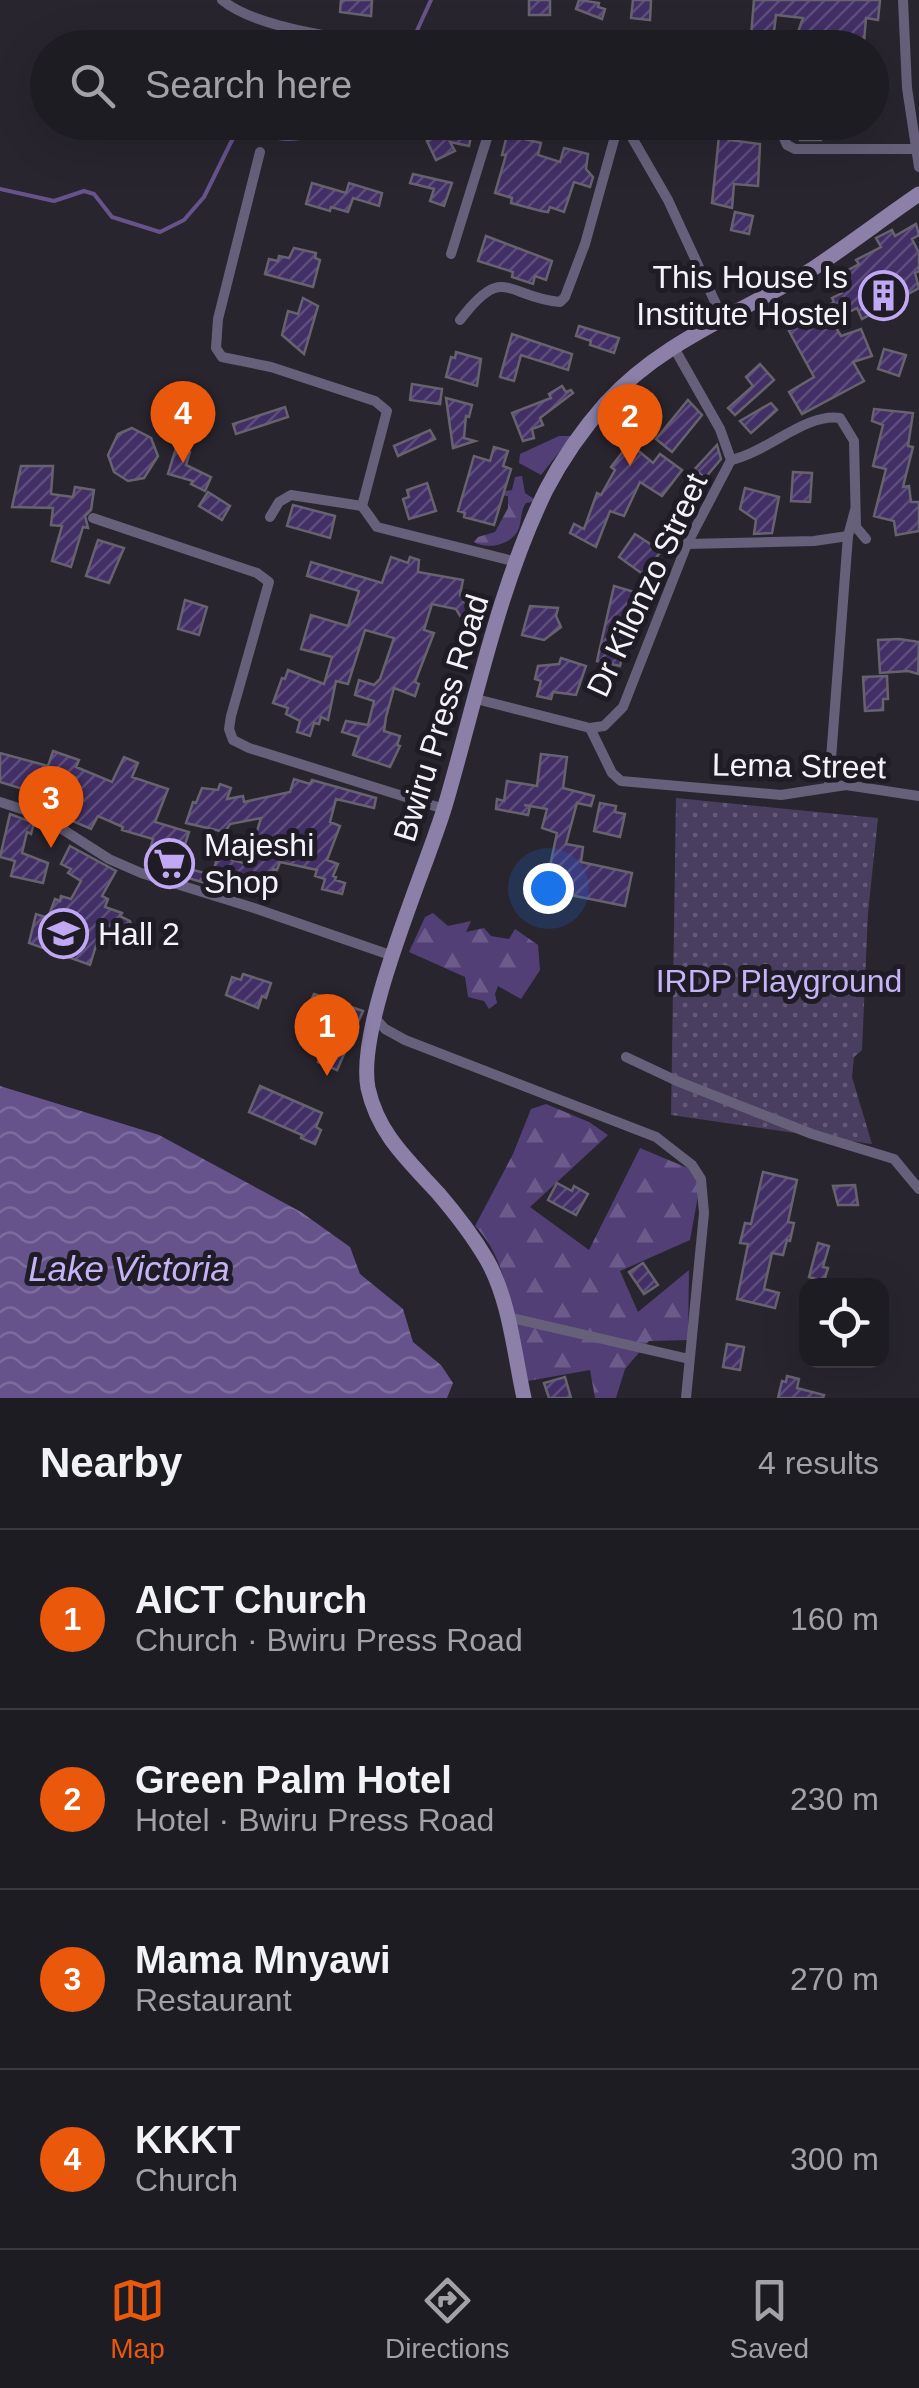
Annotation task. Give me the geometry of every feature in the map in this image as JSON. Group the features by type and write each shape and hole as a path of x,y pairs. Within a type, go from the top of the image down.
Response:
{"street":[{"path":"222,0 235,11 306,30"},
{"path":"903,0 907,88 919,167"},
{"path":"451,254 486,140"},
{"path":"460,320 487,290 500,286 551,301 560,302 565,297 616,140"},
{"path":"632,140 668,200 722,317"},
{"path":"785,140 796,149 914,148"},
{"path":"260,152 218,319 216,348 222,358 271,367 340,389 375,401 387,412 362,506"},
{"name":"Bwiru Press Road","path":"524,1398 500,1288 474,1240 382,1129 367,1083 367,1055 375,1018 444,809 517,562 547,488 578,438 642,368 672,346 814,267 919,194"},
{"name":"Dr Kilonzo Street","path":"476,699 590,728 604,726 623,707 687,544 732,460 720,429 672,346"},
{"path":"732,460 750,456 815,420 840,418 854,440 856,526 866,539"},
{"path":"270,518 280,502 292,495 362,506 377,527 517,562"},
{"path":"829,785 848,536 855,510"},
{"path":"93,518 257,572 269,582 231,716 229,729 233,740 444,809"},
{"path":"687,544 814,542 848,536"},
{"name":"Lema Street","path":"590,728 612,774 621,781 780,795 829,785 870,787 919,796"},
{"path":"0,802 40,815 108,858 141,873 393,956"},
{"path":"375,1018 405,1040 656,1137 692,1165 701,1179 704,1213 686,1398"},
{"path":"626,1057 692,1088 812,1134 894,1159 919,1189"},
{"path":"508,1317 689,1358"}],"green space":[{"path":"559,436 572,436 541,475 519,463 520,454"},
{"path":"522,476 525,493 537,501 526,503 516,534 499,544 486,546 474,542 495,532 508,508 508,496 487,494 512,490 515,477"},
{"name":"IRDP Playground","path":"676,798 878,818 868,913 862,1050 854,1057 852,1077 872,1144 671,1115"},
{"path":"433,913 448,926 471,921 466,932 484,928 491,936 509,939 515,929 538,945 540,970 521,999 498,986 497,1003 489,1009 484,1001 468,997 465,977 409,952 425,917"},
{"path":"546,1104 589,1122 608,1135 530,1207 589,1250 640,1148 702,1174 690,1240 620,1271 638,1312 689,1270 688,1340 649,1341 625,1369 616,1398 595,1398 590,1370 522,1382 504,1278 487,1241 475,1226 513,1154 531,1109"}],"water":[{"name":"Lake Victoria","path":"0,1086 159,1135 301,1212 350,1247 360,1274 403,1309 413,1342 441,1365 453,1383 447,1398 0,1398"}],"building":[{"path":"341,0 372,0 371,16 340,12"},
{"path":"529,0 550,0 550,15 529,15"},
{"path":"579,0 599,3 598,7 605,9 602,19 576,9"},
{"path":"633,0 651,0 650,20 631,18"},
{"path":"754,0 880,0 878,20 866,18 865,30 799,30 803,18 776,15 774,30 752,30"},
{"path":"470,140 469,146 450,142 455,151 436,160 427,141"},
{"path":"506,140 541,143 538,155 560,162 564,148 588,154 586,169 593,177 590,187 574,182 564,212 511,203 512,198 495,193 506,155 502,155"},
{"path":"719,140 760,144 758,186 734,184 732,208 712,203"},
{"path":"413,174 452,183 444,206 430,201 434,189 410,183"},
{"path":"312,183 346,193 349,183 382,193 379,206 353,198 348,212 306,204"},
{"path":"735,212 753,216 749,234 731,230"},
{"path":"916,224 919,235 912,239 919,253 919,271 915,273 919,288 862,319 857,308 832,321 841,336 861,329 872,356 853,362 864,381 802,414 789,392 814,377 789,331 834,302 832,298 842,293 834,278 881,247 876,238 892,230 895,236"},
{"path":"486,236 552,261 546,280 535,276 533,284 512,277 513,272 478,261"},
{"path":"294,248 316,253 315,258 320,260 313,287 265,274 269,259 289,258"},
{"path":"303,298 318,306 304,354 282,335 288,311 298,314"},
{"path":"579,326 619,338 614,353 576,336"},
{"path":"512,334 572,354 568,370 521,355 514,381 500,377"},
{"path":"884,349 906,355 899,376 878,369"},
{"path":"456,352 481,359 477,386 446,377"},
{"path":"760,364 774,380 735,415 728,408 753,386 746,377"},
{"path":"412,384 442,389 440,404 410,400"},
{"path":"562,386 573,393 540,418 543,425 532,429 534,438 523,441 512,413 551,398 549,394"},
{"path":"446,398 472,405 469,417 466,416 464,438 475,441 453,448"},
{"path":"688,400 702,415 672,452 656,439"},
{"path":"771,403 777,410 751,433 740,421"},
{"path":"285,407 288,417 236,434 233,424"},
{"path":"874,409 913,413 908,446 913,447 903,487 909,486 911,502 919,502 919,531 896,535 894,521 874,516 886,469 873,466 883,425 872,421"},
{"path":"132,428 151,438 158,456 144,478 128,481 114,472 108,455 118,434"},
{"path":"430,430 435,439 398,456 394,446"},
{"path":"717,445 721,459 705,478 695,469"},
{"path":"494,447 508,451 503,466 511,469 494,525 464,517 465,513 458,511 474,456 490,461"},
{"path":"176,448 190,452 186,465 211,477 205,491 191,484 193,481 168,474"},
{"path":"635,448 653,463 660,454 682,470 662,496 640,482 624,516 610,511 596,547 570,533 574,524 584,529 597,493 601,495 615,470 611,467 625,449 631,453"},
{"path":"21,466 53,466 51,494 73,497 75,487 94,490 91,510 85,516 88,528 83,527 71,567 52,561 62,526 51,525 53,508 12,507"},
{"path":"793,472 812,473 810,502 791,501"},
{"path":"427,483 436,511 409,519 403,499 409,497 407,490"},
{"path":"745,488 779,497 772,533 754,534 756,520 740,509"},
{"path":"208,492 230,506 222,520 199,506"},
{"path":"293,505 335,516 330,538 287,526"},
{"path":"635,534 661,551 644,575 619,557"},
{"path":"98,540 124,548 109,583 86,576"},
{"path":"391,557 408,563 410,557 419,560 418,572 463,580 460,595 471,613 462,619 456,609 432,604 424,630 434,633 415,682 419,684 415,696 394,688 386,717 384,731 400,736 400,746 390,767 353,755 359,737 342,732 346,721 368,725 374,701 355,695 359,680 374,685 380,679 394,638 365,630 348,684 336,681 328,720 321,717 319,724 314,723 310,736 297,732 300,721 286,714 288,708 273,703 288,670 324,684 332,657 301,649 311,615 348,626 359,591 307,576 311,562 382,583"},
{"path":"614,586 648,596 640,623 630,621 620,666 597,661"},
{"path":"185,600 207,607 199,635 178,629"},
{"path":"530,606 558,608 556,616 561,627 544,640 522,635"},
{"path":"878,640 919,642 918,674 880,673"},
{"path":"561,658 586,666 576,695 553,692 551,699 537,696 541,681 535,679 538,666 559,664"},
{"path":"887,676 888,699 883,699 883,710 865,711 863,677"},
{"path":"53,751 79,760 76,767 112,782 124,757 138,763 132,777 168,789 155,822 189,832 178,866 212,875 218,856 247,864 261,818 230,824 225,832 186,823 202,788 218,790 220,784 231,788 227,799 243,796 244,802 290,792 294,779 310,784 312,780 376,798 374,808 336,799 330,822 340,826 327,860 338,864 333,876 345,883 342,894 322,889 325,879 315,876 317,870 280,862 277,870 273,869 268,886 235,877 233,885 220,881 218,887 145,865 153,839 122,830 123,827 98,816 91,829 61,816 77,778 55,769 47,789 31,783 29,791 0,782 0,753 48,766"},
{"path":"541,754 567,757 563,788 594,796 591,806 577,803 566,844 583,847 581,862 632,873 625,906 545,890 557,833 542,828 547,809 530,806 528,815 496,809 497,799 504,801 507,781 537,786"},
{"path":"600,803 616,806 615,812 625,814 620,837 594,831"},
{"path":"10,814 34,823 31,834 27,832 22,853 48,863 43,883 11,876 15,861 0,857"},
{"path":"70,846 116,871 102,896 108,899 105,907 122,913 120,916 131,925 125,940 98,939 90,965 29,943 36,914 48,918 55,899 71,899 81,881 61,864"},
{"path":"243,974 271,983 258,1008 226,995 232,977 241,980"},
{"path":"314,994 363,1011 337,1070 318,1062 334,1020 323,1017 326,1009 310,1003"},
{"path":"260,1086 322,1113 315,1144 249,1112"},
{"path":"763,1172 797,1180 788,1222 794,1223 790,1241 787,1240 783,1255 772,1253 764,1289 779,1293 775,1308 737,1299 748,1244 740,1243 745,1223 751,1224"},
{"path":"557,1183 588,1194 576,1215 548,1200"},
{"path":"855,1185 858,1205 838,1205 833,1186"},
{"path":"818,1243 829,1246 823,1267 828,1268 825,1278 809,1277"},
{"path":"643,1263 658,1285 644,1294 629,1272"},
{"path":"727,1344 744,1347 740,1370 723,1367"},
{"path":"787,1376 799,1379 797,1388 824,1395 823,1398 778,1398"},
{"path":"565,1377 571,1398 549,1398 544,1383"}],"waterway":[{"path":"417,30 431,0"},
{"path":"0,189 54,201 84,191 94,194 112,217 160,232 184,220 204,197 232,140"}],"place":[{"name":"This House Is Institute Hostel","path":"883,295"},
{"name":"KKKT","path":"183,463"},
{"name":"Green Palm Hotel","path":"630,466"},
{"name":"Mama Mnyawi","path":"51,848"},
{"name":"Majeshi Shop","path":"169,863"},
{"name":"Hall 2","path":"63,934"},
{"name":"AICT Church","path":"327,1076"}]}
